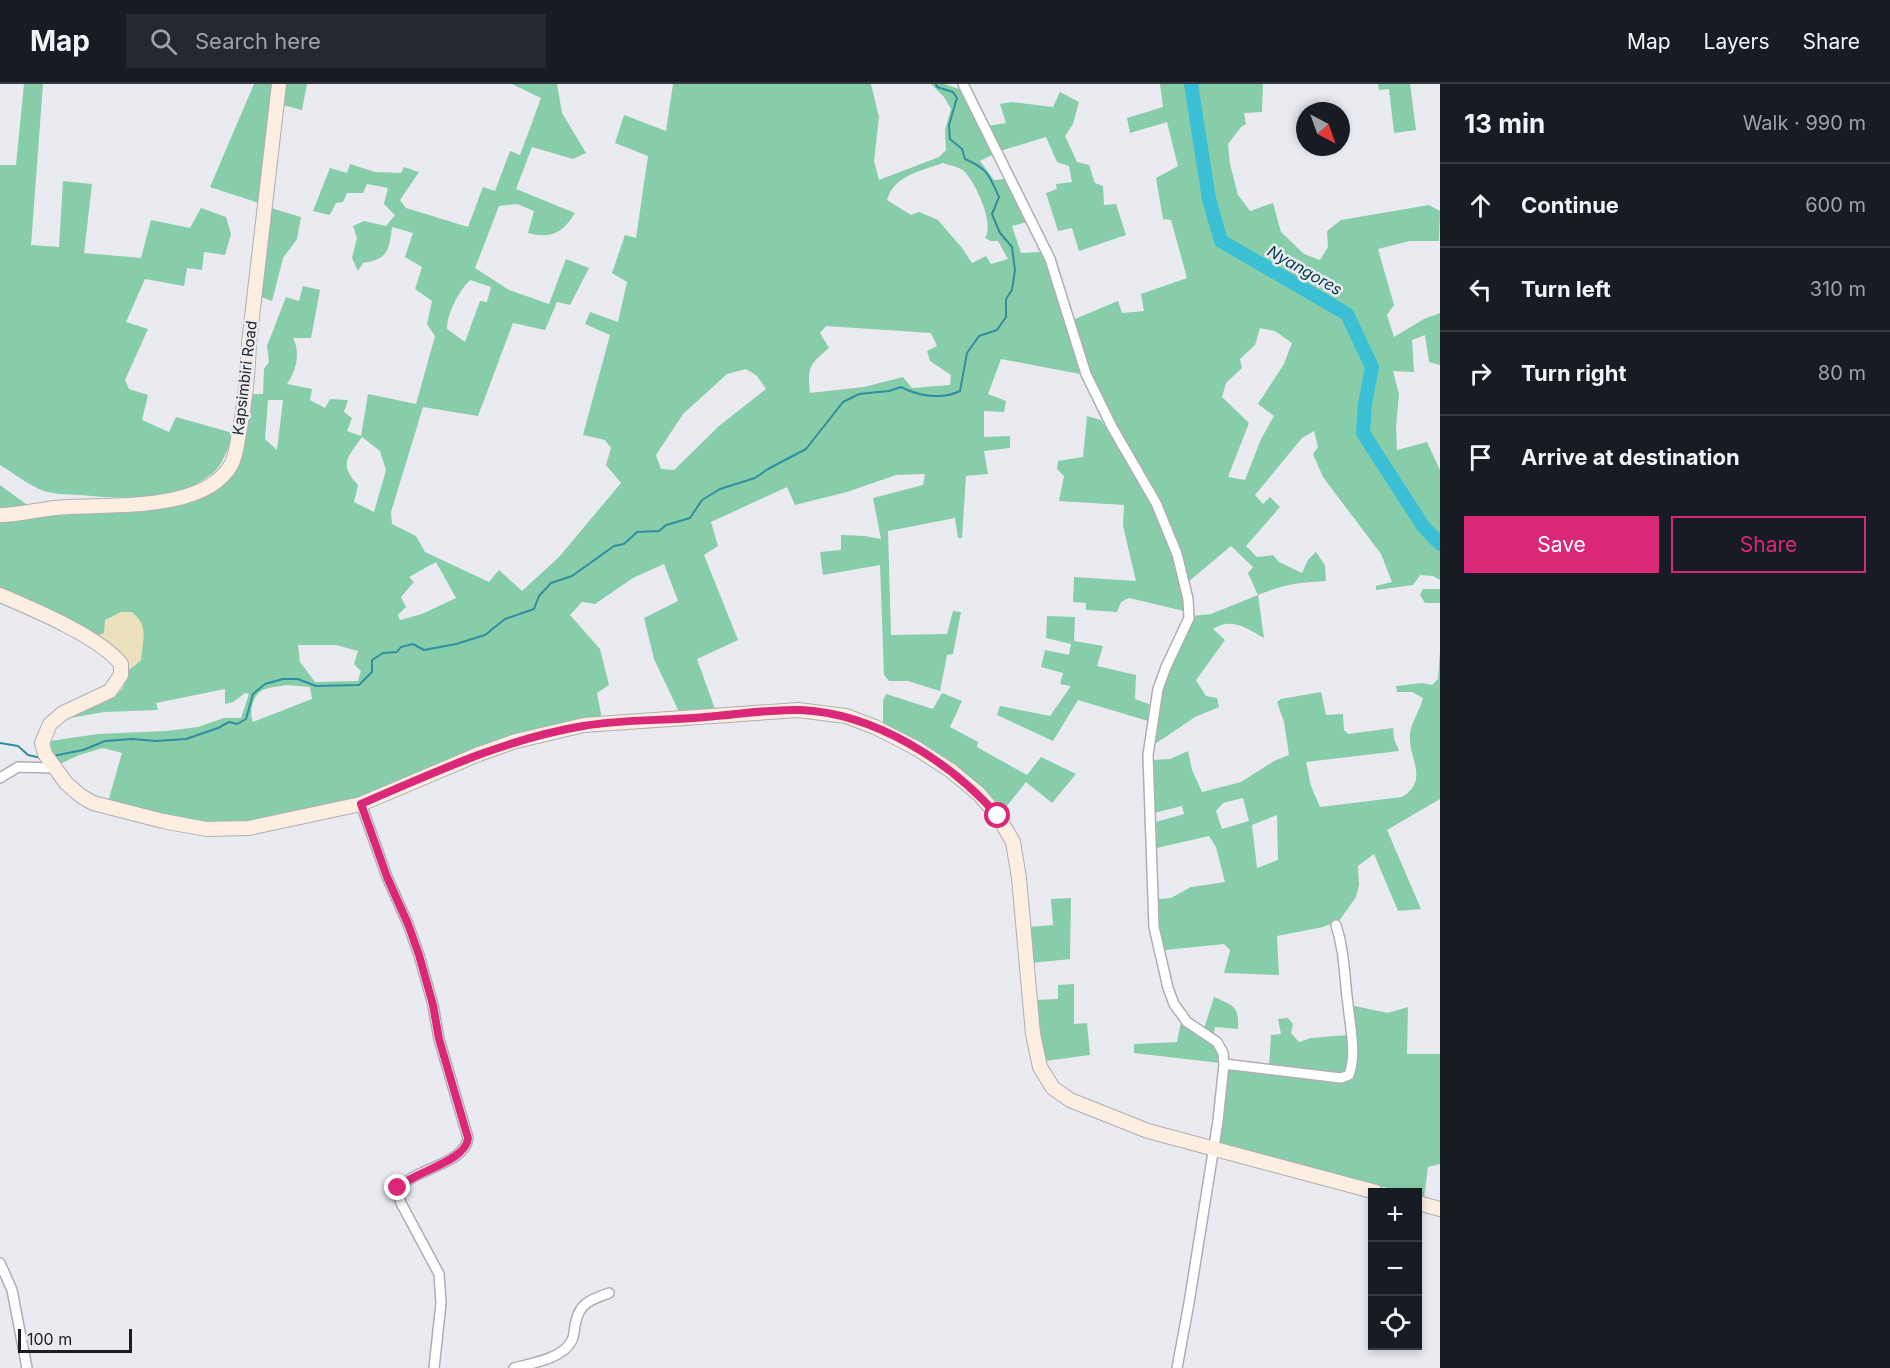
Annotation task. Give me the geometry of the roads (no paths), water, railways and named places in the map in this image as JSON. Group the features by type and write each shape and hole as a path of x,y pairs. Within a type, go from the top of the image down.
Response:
{"street":[{"name":"Kapsimbiri Road","path":"0,514 181,498 202,491 213,484 230,466 237,447 248,379 249,343 279,84"},
{"path":"963,84 1050,259 1086,374 1112,426 1156,503 1183,573 1188,599 1189,618 1158,689 1148,755 1154,927 1174,1004 1187,1022 1217,1042 1223,1053 1224,1064 1218,1121 1177,1368"},
{"path":"0,595 75,630 109,652 121,664 122,675 110,691 63,713 50,724 42,743 50,761 74,790 93,802 152,819 206,829 249,828 361,804 498,747 584,725 798,710 846,716 875,727 916,748 951,770 979,794 998,816 1013,842 1023,909 1033,1034 1040,1067 1053,1088 1070,1100 1148,1131 1368,1190"},
{"path":"0,778 18,766 50,761"},
{"path":"361,804 387,877 419,955 433,1005 439,1039 468,1138 466,1147 457,1155 406,1182 397,1191 401,1203 439,1274 441,1303 434,1368"},
{"path":"1224,1064 1341,1078 1349,1075 1352,1038 1347,1003 1346,964 1336,925"},
{"path":"1422,1204 1440,1209"},
{"path":"0,1263 12,1290 27,1368"},
{"path":"514,1368 557,1355 572,1340 581,1307 609,1293"}],"waterway":[{"path":"53,756 83,750 105,741 186,739 229,722 237,724 246,719 253,694 265,684 283,679 298,679 316,686 359,685 372,672 372,660 383,653 397,652 401,647 413,644 424,650 456,644 485,635 505,619 534,609 539,596 551,583 572,576 614,546 624,544 637,532 659,531 666,525 690,518 702,500 720,489 755,478 806,449 843,402 859,394 889,391 901,387 930,396 953,394 960,391 967,353 979,336 997,330 1006,317 1006,299 1012,290 1015,270 1012,247 1000,233 992,214 999,197 993,183 979,166 965,159 962,149 950,139 949,125 957,98 953,92 937,87 936,84"},
{"name":"Nyangores","path":"1191,84 1209,199 1221,241 1347,314 1372,367 1365,404 1363,433 1423,526 1440,544"},
{"path":"0,743 18,746 28,755 41,758"}]}
